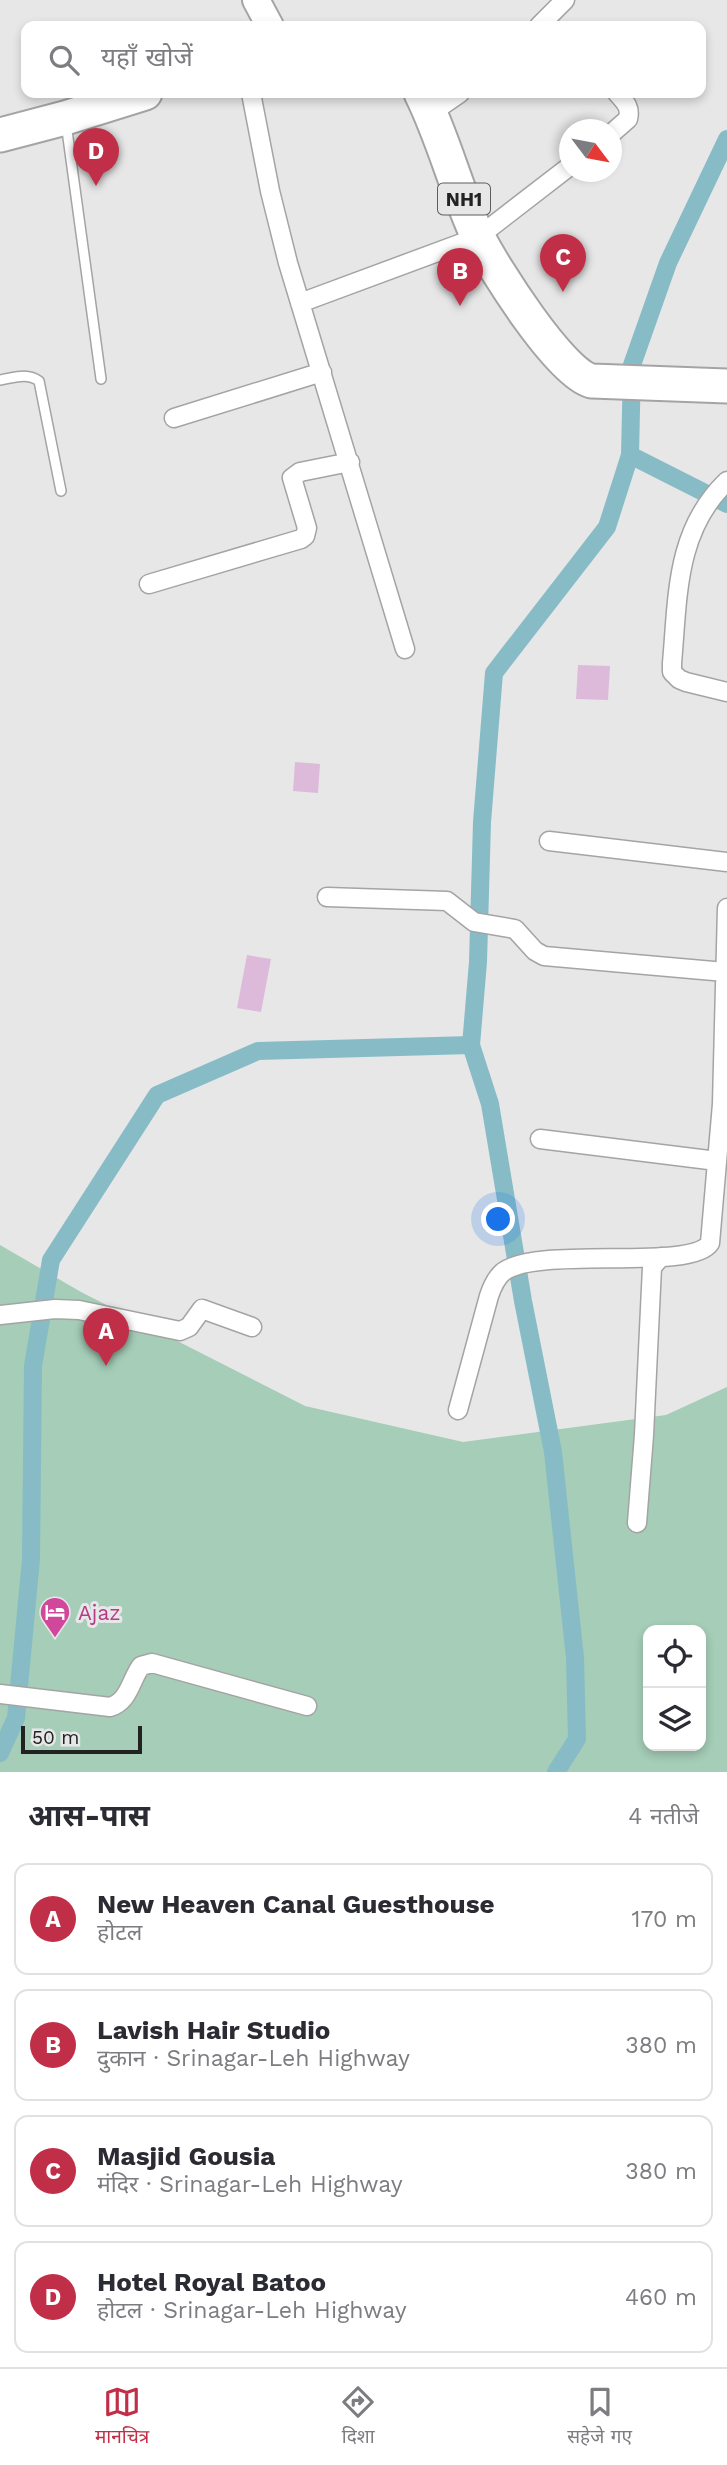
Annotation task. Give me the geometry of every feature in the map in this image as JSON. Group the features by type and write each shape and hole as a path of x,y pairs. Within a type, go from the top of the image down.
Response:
{"highway":[{"path":"0,135 129,98"},
{"name":"NH1","path":"426,103 478,237 516,302 524,326 552,367 571,385 590,388 607,400 646,404 727,403"},
{"path":"590,388 727,386"}],"street":[{"path":"256,0 267,21"},
{"path":"550,21 565,0"},
{"path":"252,98 270,191 300,303 405,649"},
{"path":"426,103 443,98"},
{"path":"622,98 630,111 628,119 622,124"},
{"path":"300,303 478,237 559,174"},
{"path":"174,418 322,372"},
{"path":"149,584 301,539 307,533 307,528 292,478 300,472 350,462"},
{"path":"726,481 689,536 682,563 672,672 678,679 686,682 726,691"},
{"path":"549,841 727,862"},
{"path":"327,897 438,900 452,904 474,922 515,929 535,951 544,956 725,972"},
{"path":"458,1410 489,1296 503,1272 521,1263 661,1257 702,1250 710,1243 724,1105 727,908"},
{"path":"540,1139 717,1161"},
{"path":"637,1522 652,1267 661,1257"},
{"path":"0,1315 55,1309 96,1312 180,1331 189,1327 202,1309 252,1327"},
{"path":"0,1694 116,1706 125,1697 141,1665 152,1663 307,1706"}],"lane":[{"path":"65,118 101,379"},
{"path":"0,380 25,375 34,377 42,388 61,491"}],"green space":[{"path":"0,1245 81,1292 305,1406 463,1442 666,1415 727,1387 727,1772 0,1772"}],"building":[{"path":"578,665 610,666 608,700 576,699"},
{"path":"295,762 320,764 318,793 293,791"},
{"path":"247,955 271,959 261,1012 237,1008"}],"waterway":[{"path":"556,1772 577,1739 575,1658 553,1452 523,1301 490,1104 471,1045 478,962 482,822 494,673 607,527 630,455 632,365 668,263 727,139"},
{"path":"630,455 727,504"},
{"path":"0,1753 16,1718 31,1559 33,1366 51,1260 157,1095 258,1051 471,1045"}],"place":[{"name":"Hotel Royal Batoo","path":"96,186"},
{"name":"Masjid Gousia","path":"563,292"},
{"name":"Lavish Hair Studio","path":"460,306"},
{"name":"New Heaven Canal Guesthouse","path":"106,1366"},
{"name":"Ajaz","path":"55,1639"}]}
